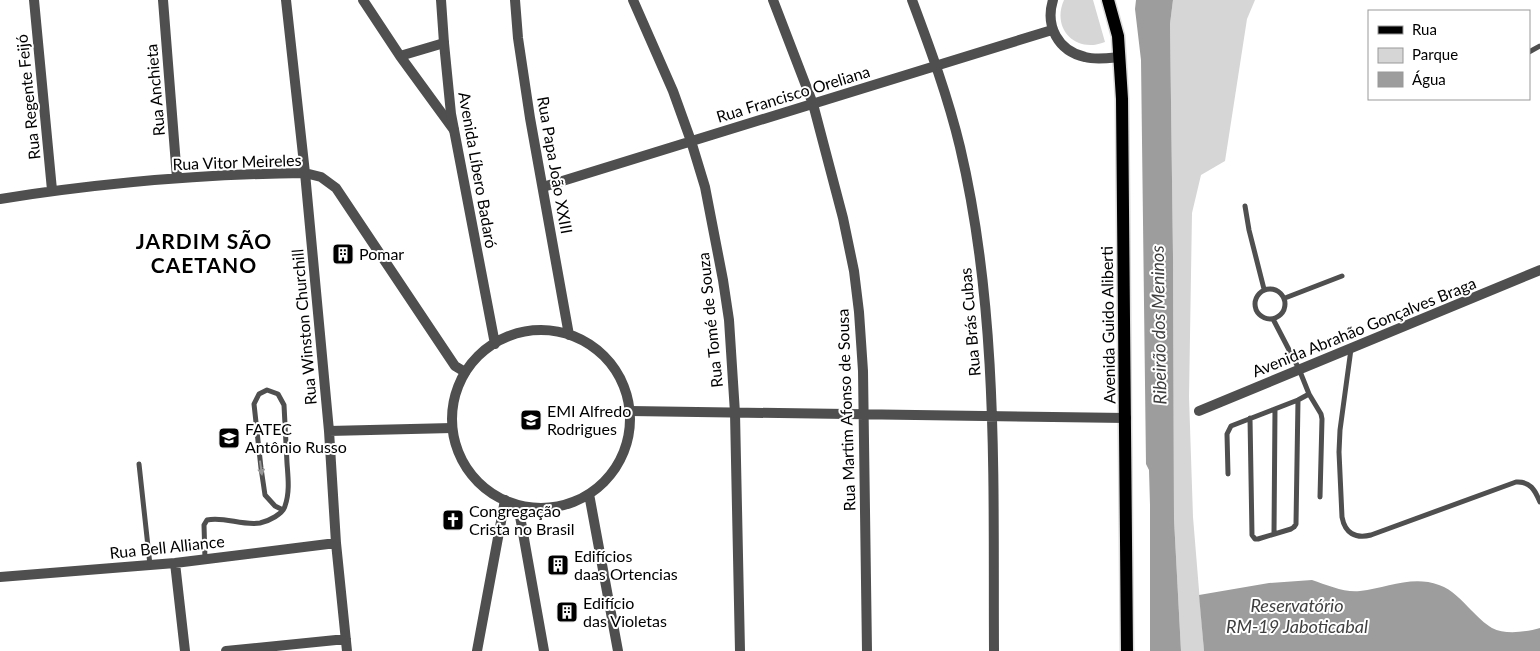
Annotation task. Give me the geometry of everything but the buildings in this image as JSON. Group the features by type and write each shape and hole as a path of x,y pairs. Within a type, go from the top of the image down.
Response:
{"main road":[{"name":"Avenida Guido Aliberti","path":"1108,0 1118,36 1122,100 1128,651"}],"street":[{"name":"Rua Regente Feijó","path":"34,0 52,190"},
{"name":"Rua Anchieta","path":"163,0 178,178"},
{"name":"Rua Winston Churchill","path":"286,0 305,173 329,431 336,543 347,651"},
{"path":"363,0 400,56 454,130"},
{"name":"Avenida Líbero Badaró","path":"442,0 444,42 454,130 495,344"},
{"name":"Rua Papa João XXIII","path":"515,0 518,38 570,335"},
{"name":"Rua Tomé de Souza","path":"632,0 673,91 691,141 705,187 723,280 729,320 735,413 740,651"},
{"name":"Rua Martim Afonso de Sousa","path":"773,0 812,104 844,218 854,271 860,322 864,414 867,651"},
{"name":"Rua Brás Cubas","path":"912,0 937,65 960,147 976,231 986,318 993,416 994,651"},
{"path":"1053,0 1050,16 1052,30 1059,41 1073,53 1086,58 1120,57"},
{"name":"Rua Francisco Oreliana","path":"543,187 1052,30"},
{"path":"400,56 444,42"},
{"name":"Rua Vitor Meireles","path":"0,198 52,190 178,178 305,173 321,177 336,188 455,366 465,372"},
{"name":"Avenida Abrahão Gonçalves Braga","path":"1199,411 1540,270"},
{"path":"535,330 570,335 583,340 602,354 618,373 628,396 630,412 628,442 619,463 606,480 589,494 567,504 542,508 518,505 489,491 475,478 464,463 456,447 452,428 454,398 465,372 477,357 511,335 535,330"},
{"path":"630,412 1126,418"},
{"path":"329,431 452,428"},
{"path":"589,494 618,651"},
{"path":"477,651 505,500"},
{"path":"518,505 544,651"},
{"name":"Rua Bell Alliance","path":"0,577 175,563 336,543"},
{"path":"175,563 185,651"},
{"path":"226,651 346,639"}],"lane":[{"path":"1245,206 1264,289"},
{"path":"1285,298 1342,276"},
{"path":"1264,289 1276,290 1285,298 1284,311 1273,319 1262,317 1255,308 1256,297 1264,289"},
{"path":"1273,319 1299,369 1309,394 1321,414 1320,497"},
{"path":"1351,348 1341,411 1339,444 1342,517 1348,531 1363,537 1371,535 1516,482 1527,483 1532,486 1540,502"},
{"path":"205,559 204,525 206,520 216,518 260,523 276,516 283,510 286,505 288,485 284,405 278,394 267,390 259,394 254,404 261,468 266,495 275,506 283,510"},
{"path":"1228,474 1228,430 1233,425 1309,394"},
{"path":"1250,418 1252,535 1255,539 1294,527 1296,524 1298,400"},
{"path":"1274,534 1275,409"},
{"path":"139,464 150,565"}],"green space":[{"path":"1064,0 1093,0 1105,42 1085,45 1076,42 1069,36 1061,20"},
{"path":"1173,0 1255,0 1247,19 1225,161 1201,175 1192,213 1189,397 1193,517 1204,651 1181,651 1174,519 1170,24"}],"water":[{"name":"Ribeirão dos Meninos","path":"1136,0 1173,0 1170,24 1174,519 1181,651 1150,651 1150,505 1149,470 1146,464 1141,60 1135,9"},
{"name":"Reservatório RM-19 Jaboticabal","path":"1312,580 1348,591 1419,581 1439,585 1453,592 1481,620 1492,628 1503,632 1522,632 1540,628 1540,651 1204,651 1199,595 1269,583"}],"place":[{"name":"Pomar","path":"343,254"},
{"name":"EMI Alfredo Rodrigues","path":"531,420"},
{"name":"FATEC Antônio Russo","path":"229,438"},
{"name":"Congregação Crista no Brasil","path":"453,520"},
{"name":"Edifícios daas Ortencias","path":"558,565"},
{"name":"Edifício das Violetas","path":"567,612"}],"district":[{"name":"JARDIM SÃO CAETANO","path":"204,254"}]}
